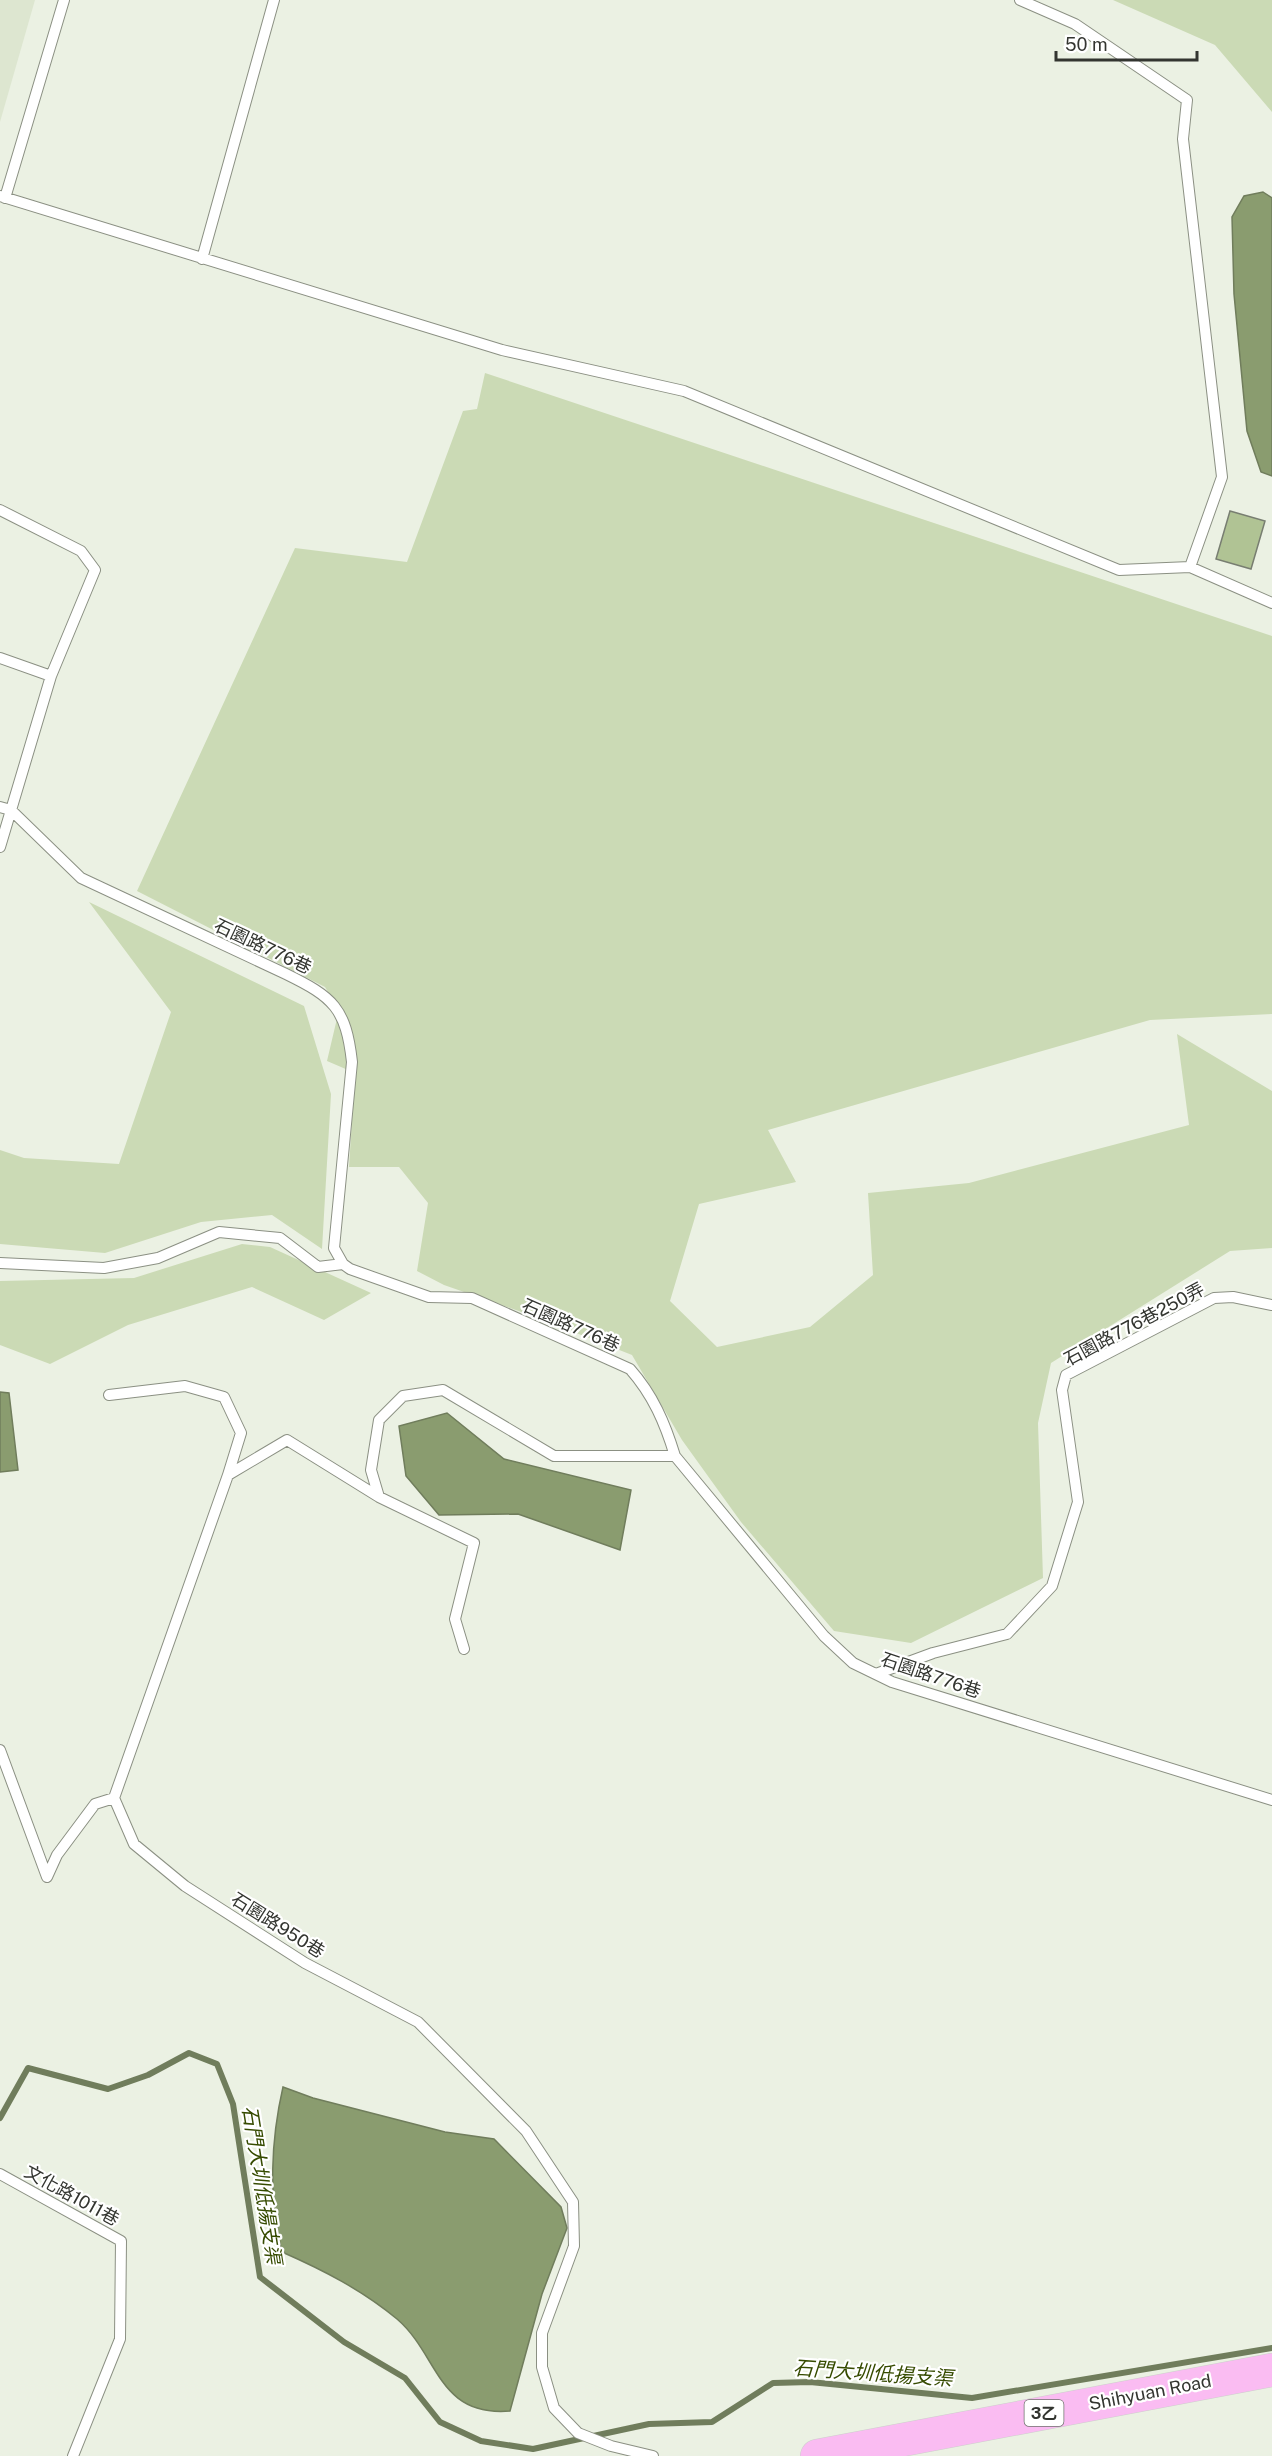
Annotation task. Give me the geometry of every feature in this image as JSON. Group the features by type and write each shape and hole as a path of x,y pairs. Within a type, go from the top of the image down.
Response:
{"main road":[{"name":"Shihyuan Road","path":"817,2456 1272,2370"}],"lane":[{"path":"64,0 3,197 502,350 684,391 1119,570 1190,567 1272,603"},
{"path":"202,259 274,0"},
{"path":"1020,0 1074,24 1187,100 1183,139 1222,477 1190,567"},
{"path":"0,510 81,551 95,570 51,676 6,808 0,847"},
{"path":"0,658 51,676"},
{"name":"石園路776巷","path":"6,808 81,878 296,979 315,989 338,1008 349,1034 352,1062 334,1248 343,1264 400,1289 429,1297 472,1298 630,1369 646,1387 665,1422 675,1456 824,1636 853,1663 892,1682 1272,1800"},
{"path":"0,1263 104,1268 158,1258 219,1232 280,1238 318,1267 343,1264"},
{"name":"石園路776巷250弄","path":"876,1674 933,1653 1007,1634 1052,1586 1078,1502 1062,1390 1066,1375 1214,1298 1233,1297 1272,1305"},
{"path":"0,1750 47,1877 57,1855 94,1804 114,1797 241,1433 224,1397 185,1386 109,1395"},
{"path":"379,1497 371,1470 378,1420 403,1396 443,1390 554,1456 675,1456"},
{"path":"228,1475 287,1440 379,1497 474,1543 455,1619 464,1649"},
{"name":"石園路950巷","path":"114,1797 134,1844 185,1886 305,1963 418,2022 526,2131 573,2202 574,2246 542,2333 542,2367 554,2408 578,2433 611,2446 653,2456"},
{"name":"文化路1011巷","path":"0,2174 121,2241 120,2339 73,2456"}],"shaded area":[{"path":"0,0 35,0 0,122"},
{"path":"1113,0 1272,0 1272,112 1215,45"},
{"path":"1263,192 1272,198 1272,476 1261,472 1247,431 1234,294 1232,217 1244,196"},
{"path":"485,373 1272,636 1272,1014 1150,1020 768,1130 796,1182 699,1204 670,1301 717,1347 810,1327 873,1275 868,1193 969,1183 1189,1125 1177,1034 1272,1091 1272,1248 1230,1251 1051,1363 1038,1423 1043,1578 911,1643 834,1631 741,1522 682,1440 632,1355 533,1316 444,1285 417,1271 428,1203 399,1167 349,1167 355,1073 327,1061 339,1010 325,987 137,891 295,548 407,562 463,411 477,409"},
{"path":"89,902 304,1006 331,1094 322,1249 272,1215 201,1222 105,1253 0,1244 0,1150 24,1158 119,1164 171,1012"},
{"path":"242,1244 270,1247 371,1293 324,1320 252,1287 128,1325 50,1364 0,1345 0,1281 134,1278"},
{"path":"0,1392 9,1393 18,1470 0,1472"},
{"path":"447,1413 504,1459 631,1490 620,1550 518,1514 439,1515 406,1476 399,1426"},
{"path":"283,2087 313,2098 445,2132 494,2139 561,2207 567,2228 542,2294 510,2411 486,2410 467,2404 453,2394 442,2381 422,2349 397,2319 342,2281 282,2252 275,2212 273,2170 276,2127"}],"building":[{"path":"1230,511 1265,521 1251,569 1216,559"}],"waterway":[{"name":"石門大圳低揚支渠","path":"0,2118 28,2068 108,2089 148,2075 189,2053 217,2064 233,2104 260,2277 344,2342 405,2378 440,2422 481,2441 533,2449 649,2424 712,2422 773,2383 810,2382 972,2398 1272,2348"}]}
